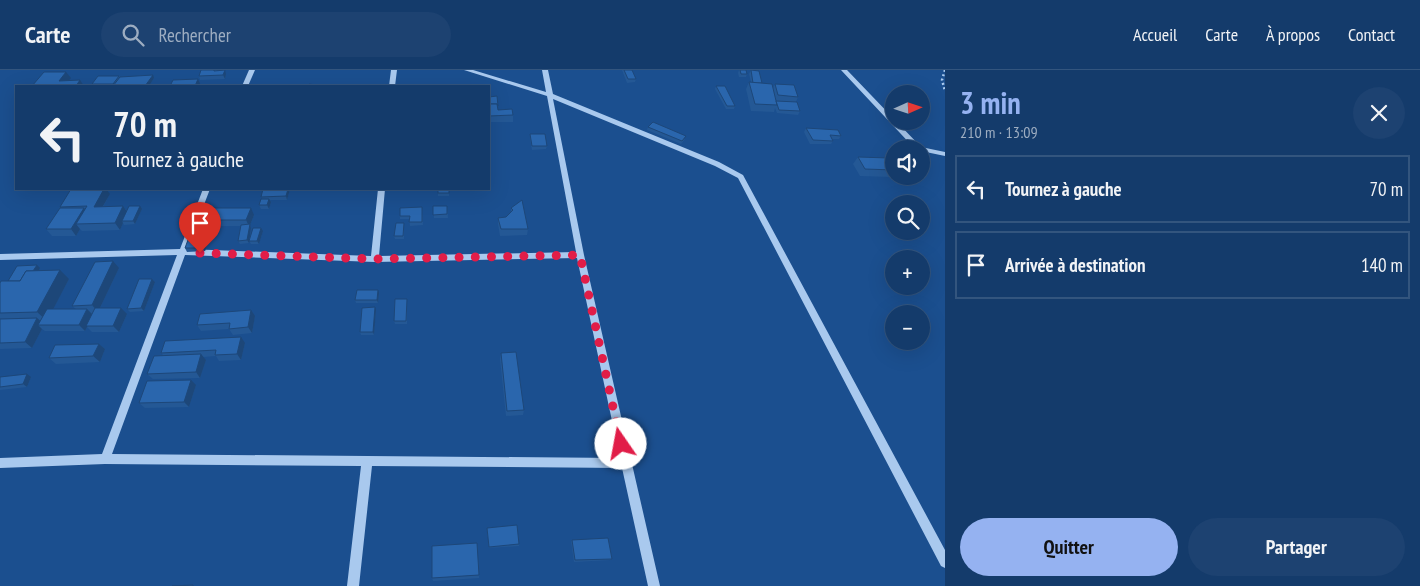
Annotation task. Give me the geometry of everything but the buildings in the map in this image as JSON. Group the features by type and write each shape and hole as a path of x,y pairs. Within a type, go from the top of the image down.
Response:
{"street":[{"path":"245,85 252,70"},
{"path":"392,85 394,70"},
{"path":"467,70 550,95 718,164 741,178 945,562"},
{"path":"546,70 580,255 654,586"},
{"path":"844,70 911,140"},
{"path":"930,151 945,154"},
{"path":"106,459 181,252 206,190"},
{"path":"375,259 382,190"},
{"path":"0,257 181,252 375,259 580,255"},
{"path":"0,463 106,459 626,463"},
{"path":"353,586 367,460"}],"path":[{"path":"945,70 942,73 942,86 945,91"}],"route":[{"path":"200,253 375,259 580,255 621,444"}]}
